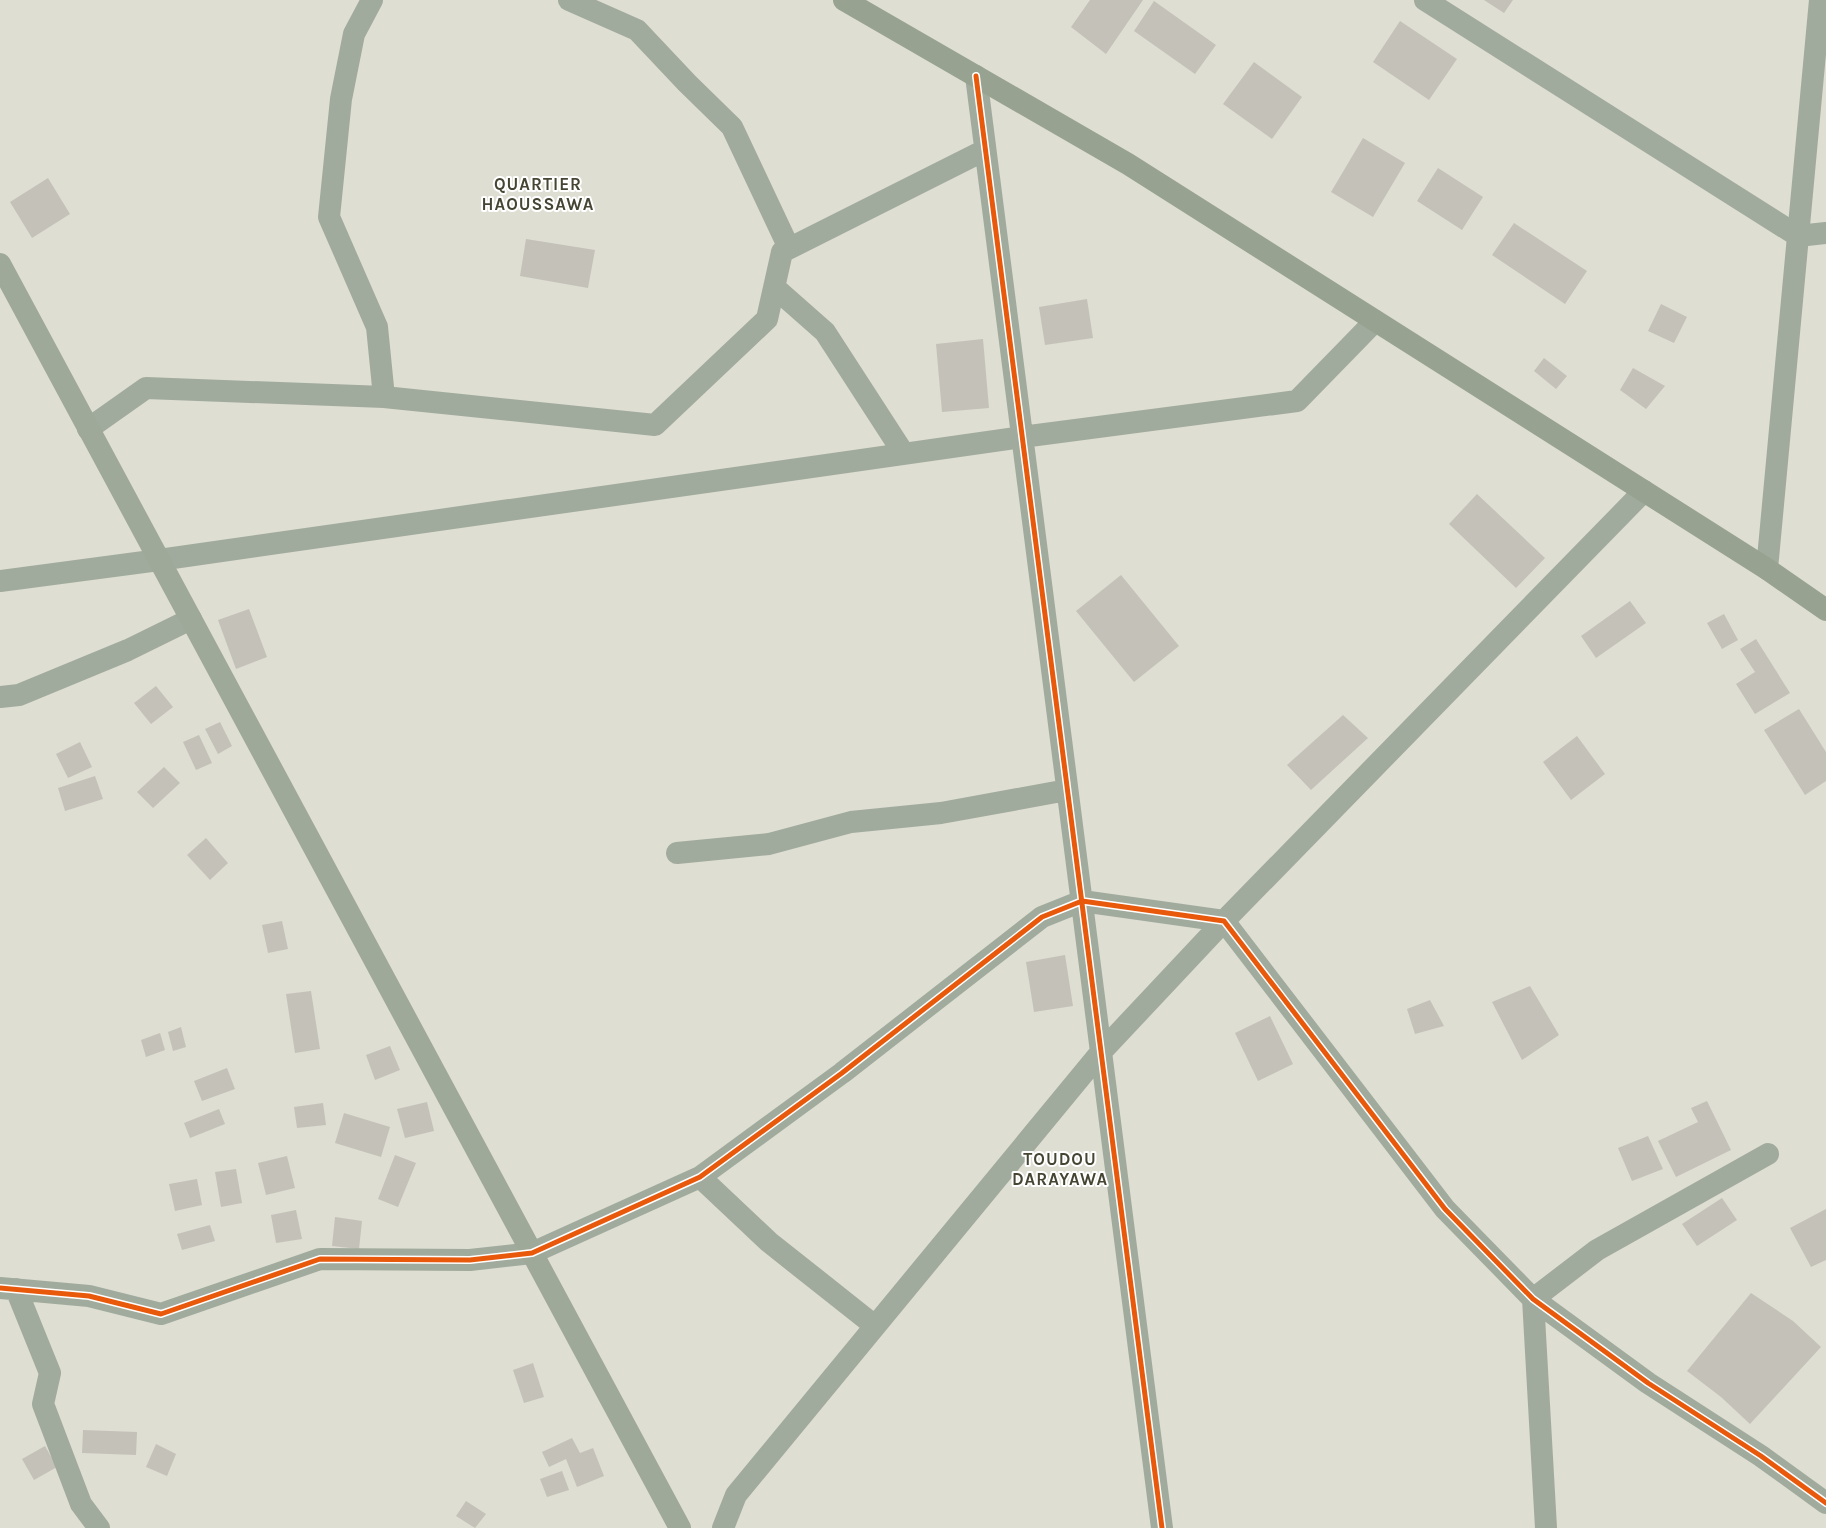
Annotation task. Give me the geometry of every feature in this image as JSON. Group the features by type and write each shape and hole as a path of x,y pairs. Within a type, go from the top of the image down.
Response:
{"main road":[{"path":"844,0 1128,164 1767,569 1826,610"}],"street":[{"path":"372,0 354,34 341,99 329,217 377,327 384,397"},
{"path":"569,0 637,30 687,83 732,127 789,248"},
{"path":"1425,0 1798,236 1826,233"},
{"path":"1767,569 1820,0"},
{"path":"976,76 1162,1528"},
{"path":"88,429 146,388 384,397 655,425 767,319 782,252 985,150"},
{"path":"0,264 680,1528"},
{"path":"774,287 825,332 904,454"},
{"path":"0,581 159,560 1022,437 1297,401 1375,321"},
{"path":"723,1528 736,1495 1101,1052 1224,921 1644,491"},
{"path":"0,697 18,695 128,650 191,619"},
{"path":"677,853 769,844 851,822 941,813 1067,790"},
{"path":"8,1289 89,1296 161,1314 320,1259 470,1260 532,1253 700,1177 842,1073 1042,917 1082,901 1224,921 1445,1209 1533,1299 1648,1383 1761,1456 1826,1503"},
{"path":"1533,1299 1597,1250 1768,1154"},
{"path":"700,1177 769,1242 875,1326"},
{"path":"8,1289 50,1373 43,1404 81,1504 99,1528"},
{"path":"1533,1299 1546,1528"}],"building":[{"path":"1090,0 1143,0 1106,54 1071,27"},
{"path":"1484,0 1513,0 1504,13"},
{"path":"1154,1 1216,45 1195,74 1134,31"},
{"path":"1400,21 1457,59 1429,100 1373,62"},
{"path":"1254,62 1302,97 1272,139 1223,104"},
{"path":"1363,138 1405,163 1373,217 1331,192"},
{"path":"1438,168 1483,197 1462,230 1417,201"},
{"path":"48,178 70,214 32,238 10,202"},
{"path":"1514,223 1587,271 1565,304 1492,255"},
{"path":"526,239 595,250 588,288 520,276"},
{"path":"1087,299 1093,338 1045,345 1039,307"},
{"path":"1661,304 1687,317 1674,343 1648,331"},
{"path":"983,339 989,408 942,412 936,344"},
{"path":"1544,358 1567,376 1556,389 1534,371"},
{"path":"1633,368 1665,386 1646,409 1620,390"},
{"path":"1477,494 1545,558 1516,588 1449,524"},
{"path":"1121,575 1179,646 1134,682 1076,611"},
{"path":"1630,601 1646,623 1596,658 1581,636"},
{"path":"249,609 267,657 236,669 218,620"},
{"path":"1724,614 1738,640 1722,649 1707,623"},
{"path":"1756,639 1790,693 1755,714 1736,684 1755,672 1740,649"},
{"path":"156,686 173,707 151,724 134,703"},
{"path":"1799,709 1826,752 1826,781 1805,795 1764,730"},
{"path":"1343,715 1368,738 1311,790 1287,765"},
{"path":"220,722 232,746 218,754 205,729"},
{"path":"199,735 212,763 196,770 183,742"},
{"path":"1577,736 1605,774 1571,800 1543,762"},
{"path":"80,742 92,767 68,778 56,754"},
{"path":"164,767 180,783 153,808 137,792"},
{"path":"95,776 103,799 65,811 58,788"},
{"path":"206,838 228,863 210,880 187,855"},
{"path":"282,921 288,949 268,953 262,925"},
{"path":"1065,955 1073,1006 1034,1012 1026,962"},
{"path":"1530,986 1559,1035 1522,1060 1492,1002"},
{"path":"311,991 320,1049 295,1053 286,994"},
{"path":"1430,1000 1444,1026 1415,1034 1407,1009"},
{"path":"1270,1016 1293,1064 1258,1081 1235,1033"},
{"path":"181,1027 186,1047 173,1051 168,1032"},
{"path":"160,1033 165,1050 146,1057 141,1040"},
{"path":"390,1046 400,1070 375,1080 366,1055"},
{"path":"227,1068 235,1089 202,1101 194,1081"},
{"path":"1707,1101 1731,1150 1676,1177 1658,1141 1698,1122 1691,1108"},
{"path":"427,1102 434,1131 405,1138 397,1109"},
{"path":"323,1103 326,1125 297,1128 294,1107"},
{"path":"219,1109 225,1124 190,1138 184,1123"},
{"path":"344,1113 390,1127 381,1157 335,1143"},
{"path":"1648,1136 1663,1169 1632,1181 1618,1148"},
{"path":"395,1155 416,1163 398,1207 378,1199"},
{"path":"287,1156 295,1188 266,1195 258,1163"},
{"path":"236,1169 242,1203 221,1207 215,1172"},
{"path":"197,1179 202,1205 175,1211 169,1184"},
{"path":"1722,1198 1737,1220 1697,1246 1682,1224"},
{"path":"1826,1209 1826,1260 1811,1267 1790,1228"},
{"path":"296,1210 302,1239 276,1243 271,1215"},
{"path":"335,1217 362,1221 359,1249 332,1246"},
{"path":"210,1225 215,1241 182,1250 177,1234"},
{"path":"1751,1293 1793,1321 1821,1347 1750,1424 1721,1397 1687,1371"},
{"path":"533,1363 544,1397 524,1403 513,1370"},
{"path":"83,1430 137,1432 136,1455 82,1453"},
{"path":"572,1438 580,1453 593,1448 604,1476 577,1487 566,1459 549,1467 542,1452"},
{"path":"156,1444 176,1454 167,1476 146,1467"},
{"path":"45,1446 57,1467 34,1480 22,1459"},
{"path":"562,1471 569,1490 547,1497 540,1479"},
{"path":"466,1501 486,1514 475,1528 456,1516"}],"cycle path":[{"path":"976,76 1162,1528"},
{"path":"0,1288 89,1296 161,1314 320,1259 470,1260 532,1253 700,1177 842,1073 1042,917 1082,901 1224,921 1445,1209 1533,1299 1648,1383 1761,1456 1826,1503"}],"district":[{"name":"QUARTIER HAOUSSAWA","path":"538,194"},
{"name":"TOUDOU DARAYAWA","path":"1060,1169"}]}
